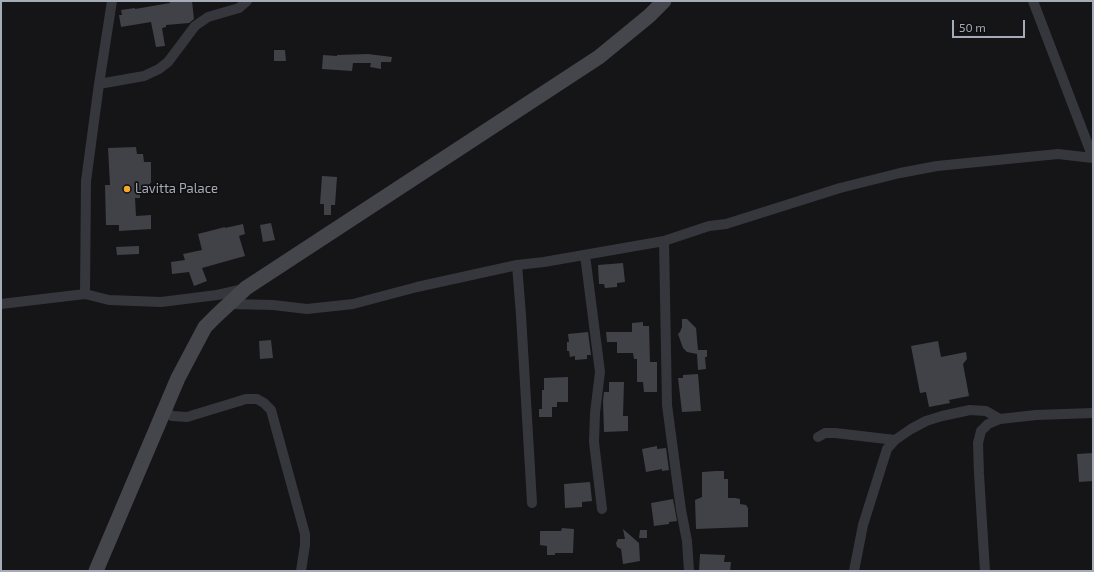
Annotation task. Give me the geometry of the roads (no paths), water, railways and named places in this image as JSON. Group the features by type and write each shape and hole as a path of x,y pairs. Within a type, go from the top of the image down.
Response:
{"street":[{"path":"85,294 86,181 112,1"},
{"path":"99,84 144,76 159,69 168,62 195,26 208,17 239,8 247,1"},
{"path":"96,571 178,378 205,327 246,288 599,57 649,16 664,1"},
{"path":"228,304 273,305 307,309 353,304 417,287 517,265 544,262 664,241 709,226 726,224 840,188 930,167 1058,154 1093,158 1033,1"},
{"path":"664,241 667,405 681,510 687,540 689,571"},
{"path":"585,255 600,372 595,413 594,442 602,509"},
{"path":"517,265 532,503"},
{"path":"1,304 85,294 109,300 161,302 217,296 246,288"},
{"path":"164,410 172,416 187,417 246,399 257,399 271,410 305,534 301,571"},
{"path":"854,571 865,517 887,449 895,440 926,421 970,410 986,410 1000,419"},
{"path":"985,571 978,474 978,443 981,431 988,424 1000,419 1036,415 1093,413"},
{"path":"818,436 825,433 841,433 895,440"}],"place":[{"name":"Lavitta Palace","path":"127,189"}]}
